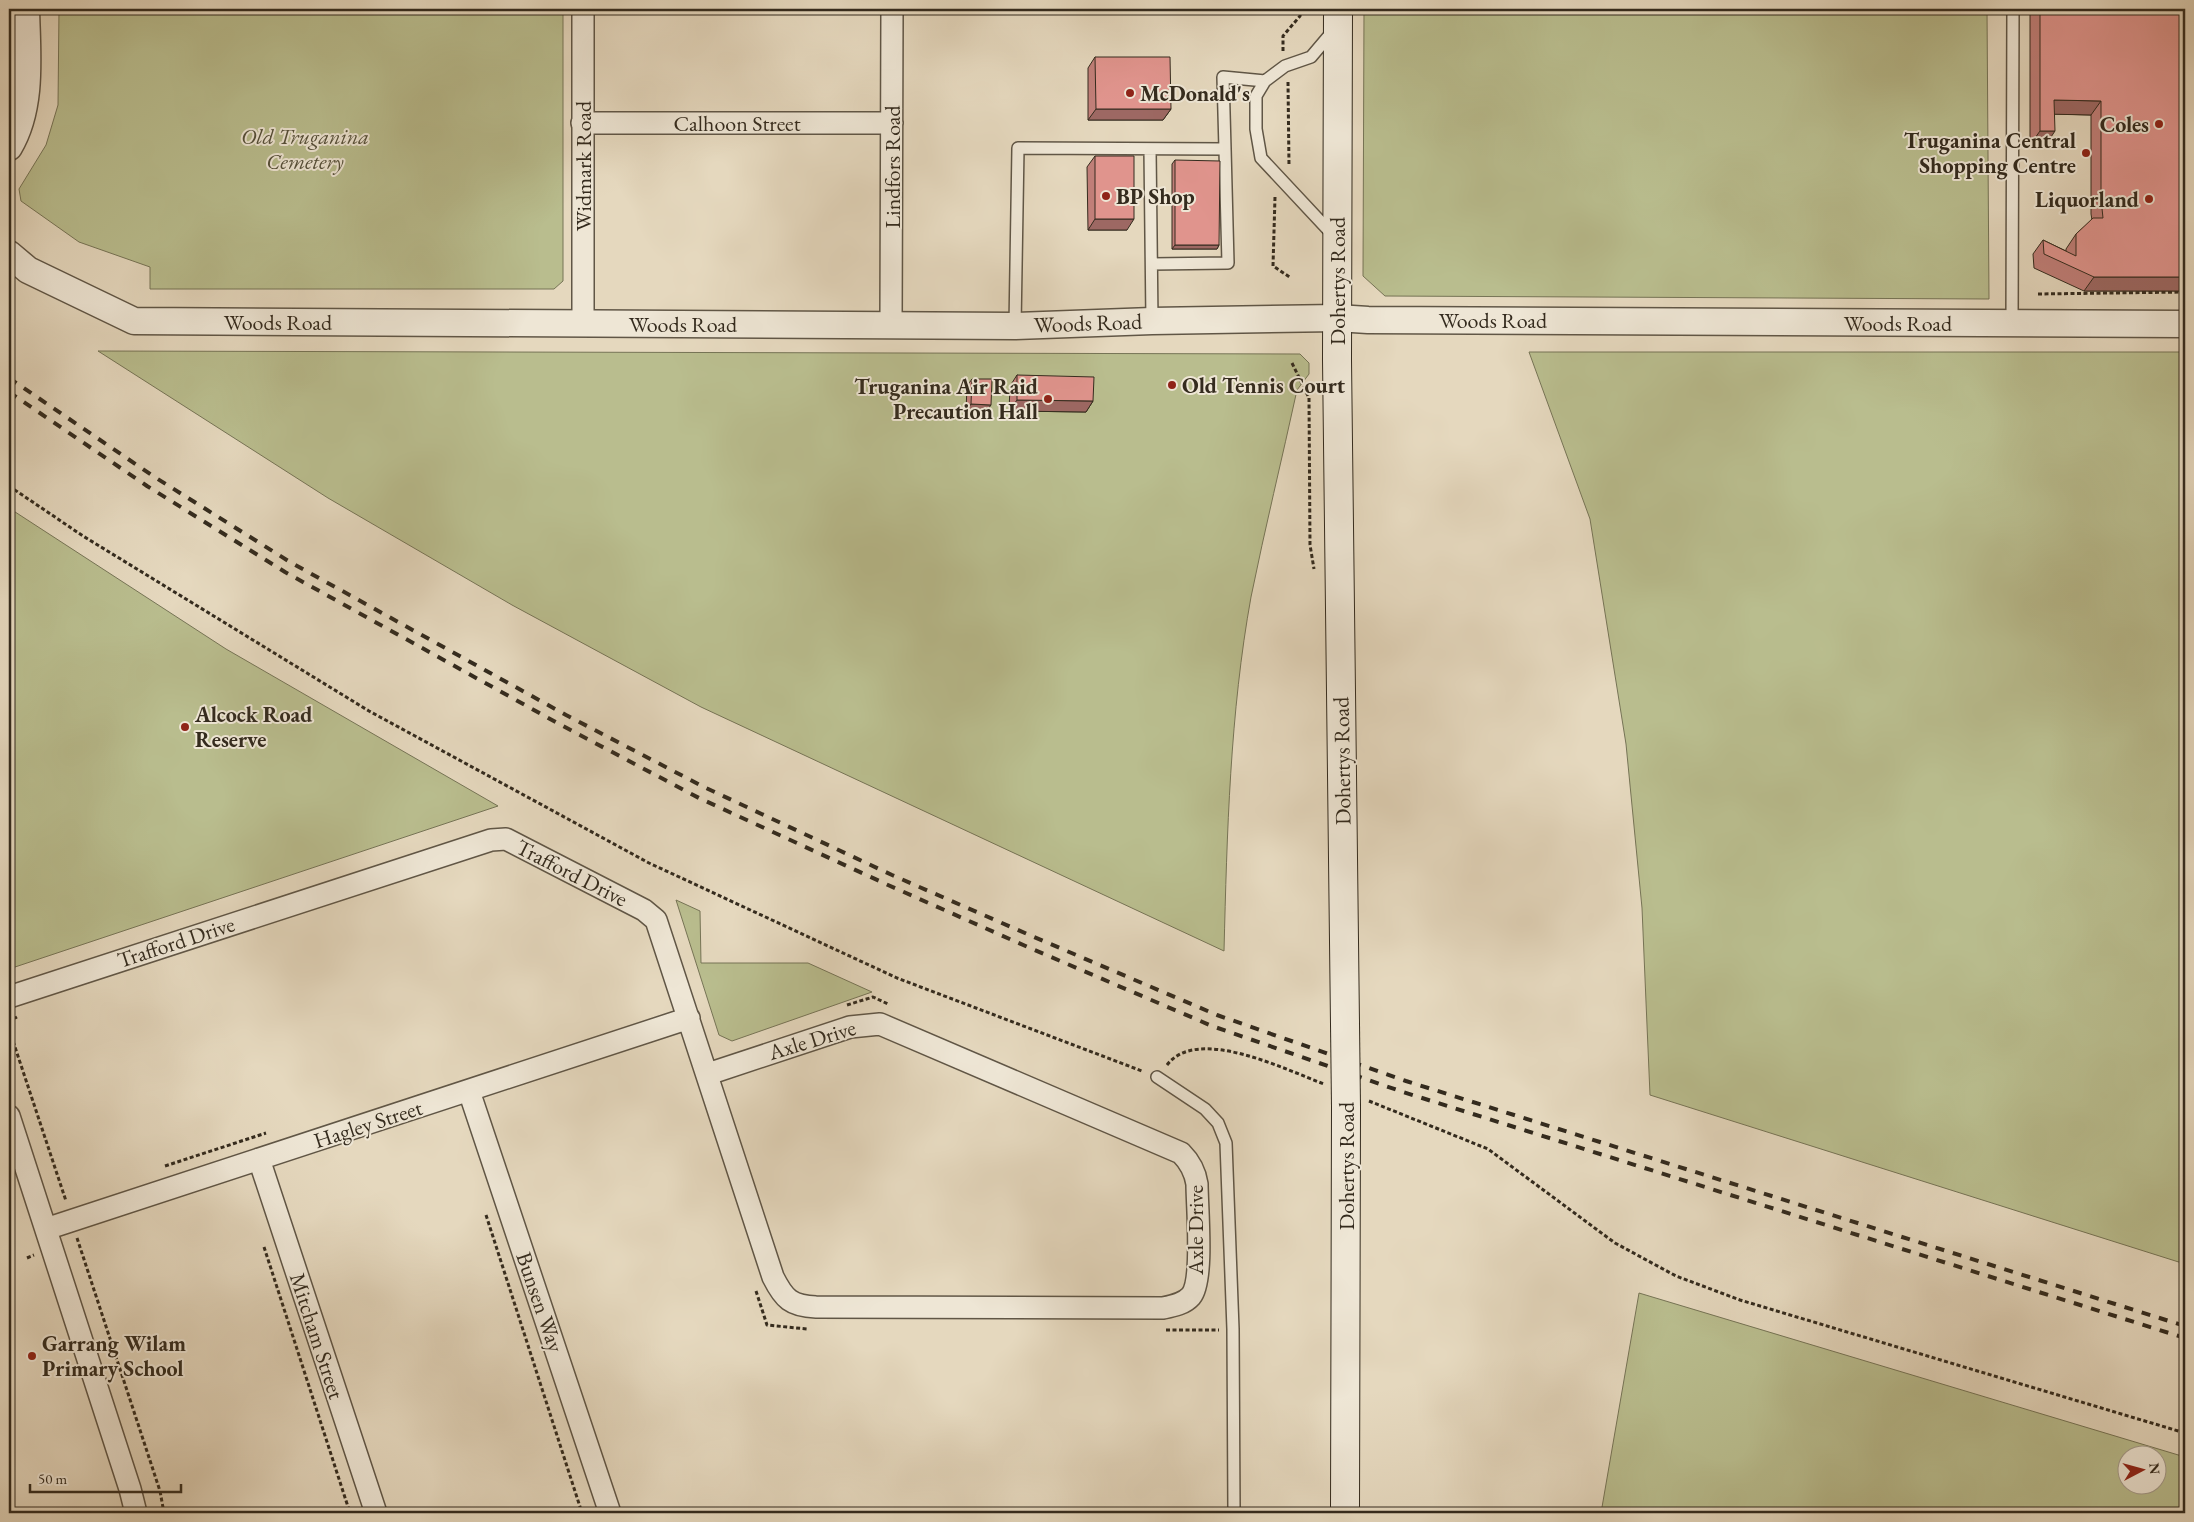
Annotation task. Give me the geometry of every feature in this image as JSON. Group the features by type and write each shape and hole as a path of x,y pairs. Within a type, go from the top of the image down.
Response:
{"main road":[{"name":"Dohertys Road","path":"1338,17 1337,318 1345,1024 1353,1102 1345,1513"}],"street":[{"path":"9,147 18,132 26,91 26,9"},
{"name":"Widmark Road","path":"583,9 583,324"},
{"name":"Lindfors Road","path":"891,326 892,9"},
{"name":"Calhoon Street","path":"582,123 892,123"},
{"name":"Woods Road","path":"9,254 28,270 134,321 1016,326 1152,321 1337,318 1368,320 2185,324"},
{"name":"Trafford Drive","path":"9,997 499,839 506,839 651,915 656,920 774,1277 780,1290 792,1303"},
{"name":"Hagley Street","path":"49,1239 259,1159 689,1018"},
{"name":"Axle Drive","path":"708,1074 850,1027 880,1024 1181,1153 1189,1161 1195,1172 1197,1184 1197,1281 1190,1297 1182,1303 1173,1306 1163,1308 826,1308 802,1306 792,1303"},
{"name":"Bunsen Way","path":"469,1091 610,1513"},
{"path":"9,1116 127,1479 136,1513"},
{"name":"Mitcham Street","path":"259,1159 376,1513"}],"lane":[{"path":"2012,323 2013,9"},
{"path":"1337,240 1261,158 1256,129 1256,96 1266,81 1285,66 1311,57 1338,17"},
{"path":"1152,264 1228,263 1223,77 1266,81"},
{"path":"1016,326 1018,148 1225,149"},
{"path":"1150,149 1152,321"},
{"path":"1157,1077 1206,1109 1218,1123 1226,1143 1233,1329 1234,1513"}],"path":[{"path":"1291,278 1273,266 1276,195 1289,165 1288,78 1283,57 1283,36 1300,16 1300,9"},
{"path":"2038,294 2185,292"},
{"path":"1292,363 1309,398 1310,545"},
{"path":"9,486 92,541 369,711 649,863 897,978 1157,1077 1173,1056 1198,1048 1233,1052 1324,1084"},
{"path":"9,1021 22,1016"},
{"path":"9,1029 160,1491 164,1513"},
{"path":"1353,1102 1414,1118 1488,1149 1615,1243 1676,1276 1740,1300 2185,1433"},
{"path":"485,1211 582,1513"},
{"path":"27,1258 49,1239 75,1230 87,1237"},
{"path":"262,1242 350,1513"},
{"path":"754,1286 767,1325 816,1329"},
{"path":"1163,1330 1204,1330"}],"green space":[{"name":"Old Truganina Cemetery","path":"59,9 563,9 563,281 554,289 150,289 150,267 79,242 21,201 19,189 46,145 58,105"},
{"path":"1364,9 1987,9 1989,299 1385,296 1363,276"},
{"path":"98,351 1300,354 1309,363 1309,374 1297,390 1256,571 1238,685 1231,773 1224,951 701,707 512,605 328,498"},
{"path":"1529,352 2185,352 2185,1264 1650,1095 1642,908 1626,744 1590,519"},
{"name":"Alcock Road Reserve","path":"9,508 226,649 498,806 9,969"},
{"path":"676,900 700,911 701,963 808,963 872,992 732,1041 719,1035"},
{"path":"1639,1293 2142,1444 2116,1444 2116,1494 2166,1494 2166,1451 2185,1457 2185,1506 2183,1513 1601,1513"}],"building":[{"name":"Truganina Central Shopping Centre","path":"2040,9 2185,9 2185,277 2094,277 2044,254 2043,240 2076,256 2076,234 2093,218 2103,218 2101,199 2101,101 2054,100 2055,131 2040,131"},
{"path":"1095,57 1170,57 1171,109 1096,109"},
{"path":"1095,156 1134,156 1134,219 1095,219"},
{"path":"1175,160 1220,161 1219,245 1175,245"},
{"path":"1017,375 1094,377 1093,401 1017,400"},
{"path":"972,379 992,379 991,405 971,404"}],"railway":[{"path":"9,378 153,476 290,562 566,715 704,787 892,875 1034,937 1217,1015 1406,1081 2185,1326"},
{"path":"9,392 147,486 285,572 561,725 699,798 1030,948 1212,1026 1403,1092 2185,1338"}],"place":[{"name":"McDonald's","path":"1130,93"},
{"name":"Coles","path":"2159,124"},
{"name":"Truganina Central Shopping Centre","path":"2086,153"},
{"name":"BP Shop","path":"1106,196"},
{"name":"Liquorland","path":"2149,199"},
{"name":"Old Tennis Court","path":"1172,385"},
{"name":"Truganina Air Raid Precaution Hall","path":"1048,399"},
{"name":"Alcock Road Reserve","path":"185,727"},
{"name":"Garrang Wilam Primary School","path":"32,1356"}]}
